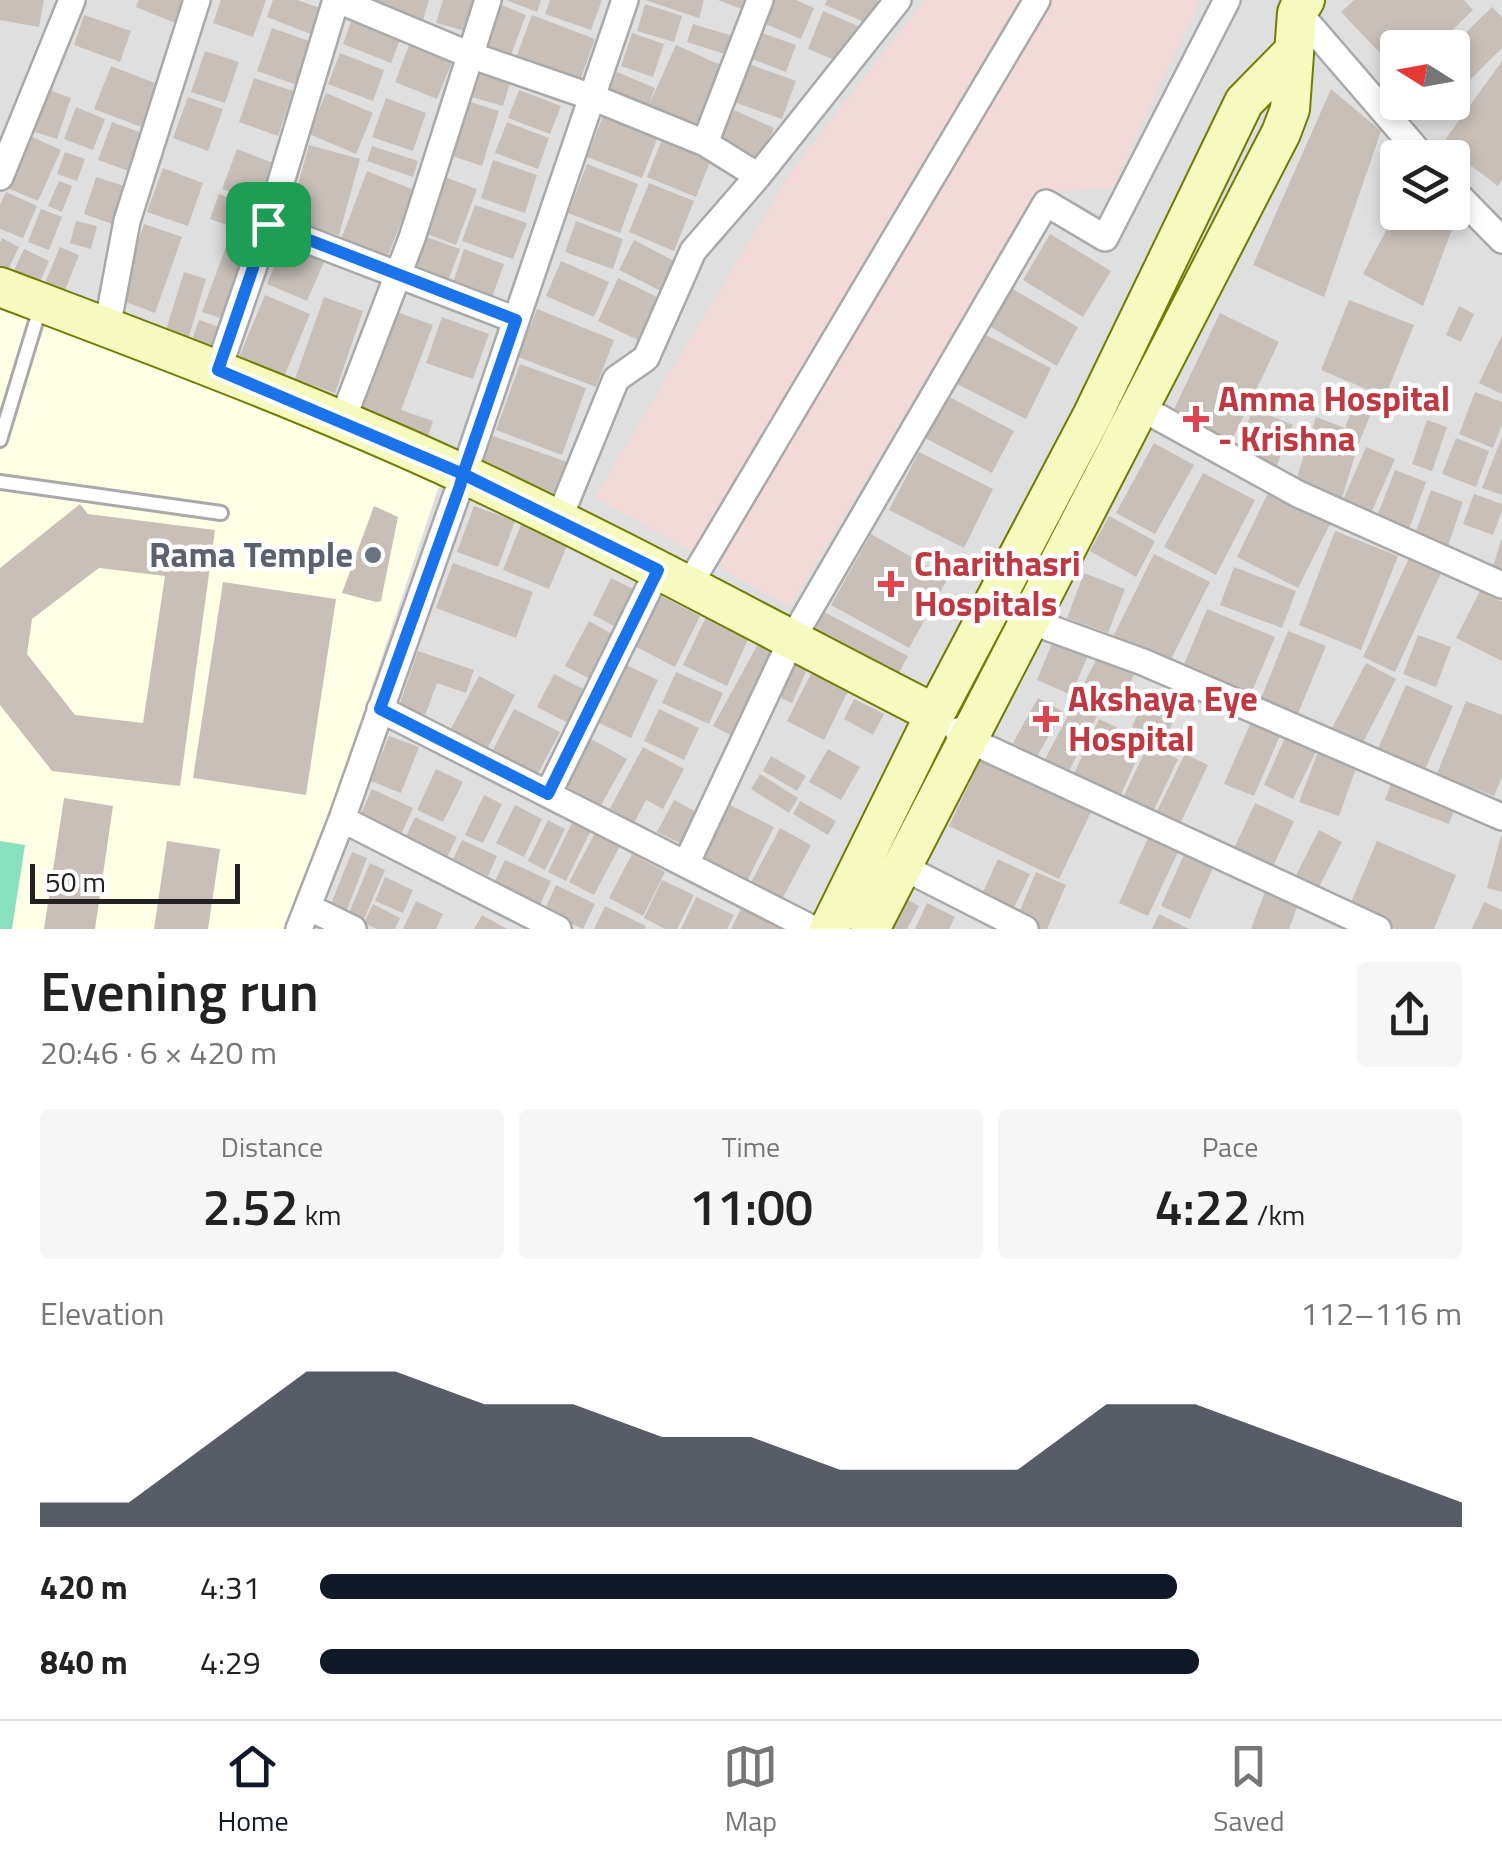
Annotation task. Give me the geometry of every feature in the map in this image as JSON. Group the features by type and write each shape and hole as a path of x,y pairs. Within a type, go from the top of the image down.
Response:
{"street":[{"path":"0,176 72,0"},
{"path":"107,328 127,221 197,0"},
{"path":"218,370 337,0 705,142 758,176"},
{"path":"342,421 412,238 488,0"},
{"path":"354,929 304,918 463,474 625,0"},
{"path":"705,142 760,0"},
{"path":"558,520 616,380 646,358 693,251 898,0"},
{"path":"548,794 674,577 1037,0"},
{"path":"686,864 791,642 1046,202 1104,238 1227,0"},
{"path":"870,929 1280,133 1290,109 1297,4"},
{"path":"1297,4 1409,140"},
{"path":"829,929 935,714 1093,414 1244,102 1293,52"},
{"path":"1470,207 1502,240"},
{"path":"268,224 516,320"},
{"path":"0,287 218,370 463,474 674,577 791,642 935,714 969,740 1378,929"},
{"path":"1140,407 1298,494 1502,585"},
{"path":"1030,621 1143,662 1502,817"},
{"path":"380,709 813,929"},
{"path":"342,819 558,929"},
{"path":"902,867 1025,929"}],"lane":[{"path":"0,440 41,303"},
{"path":"0,482 221,513"}],"shaded area":[{"path":"0,0 1502,0 1502,929 0,929"},
{"path":"925,0 1200,0 1112,188 1037,193 790,607 595,497 791,172"},
{"path":"0,295 441,480 291,929 0,929"}],"green space":[{"path":"0,841 25,845 12,929 0,929"}],"building":[{"path":"0,0 44,0 39,27 0,20"},
{"path":"139,0 190,0 180,25 136,7"},
{"path":"221,0 266,0 253,37 213,23"},
{"path":"273,0 297,0 323,9 313,35 267,17"},
{"path":"360,0 429,0 423,20"},
{"path":"443,0 478,0 469,32 436,23"},
{"path":"506,0 541,0 537,12"},
{"path":"550,0 602,0 591,30 545,14"},
{"path":"645,0 704,0 699,18"},
{"path":"718,0 757,0 752,13"},
{"path":"773,0 796,0 814,8 801,39 763,23"},
{"path":"827,0 881,2 871,25 825,5"},
{"path":"1354,0 1464,0 1473,10 1452,30 1380,30 1380,53 1341,12"},
{"path":"499,4 526,15 509,60 482,50"},
{"path":"645,4 682,16 674,42 637,31"},
{"path":"1492,7 1502,17 1502,48 1470,80 1470,30"},
{"path":"823,11 858,26 842,63 808,49"},
{"path":"354,13 403,32 391,63 343,44"},
{"path":"84,15 131,31 120,62 74,45"},
{"path":"532,15 595,39 578,86 514,63"},
{"path":"693,24 736,37 731,56 687,42"},
{"path":"272,28 312,42 297,85 257,71"},
{"path":"632,33 664,44 653,77 621,66"},
{"path":"762,33 796,45 786,72 752,59"},
{"path":"411,40 454,57 437,99 395,82"},
{"path":"676,45 727,68 699,134 607,96 617,72 655,88 648,107"},
{"path":"205,51 239,62 225,103 191,92"},
{"path":"340,53 384,70 373,101 328,84"},
{"path":"1502,61 1502,180 1498,186 1470,165 1470,140 1445,140 1459,120 1470,120 1470,105"},
{"path":"749,64 796,81 782,119 734,102"},
{"path":"111,66 160,85 144,128 94,109"},
{"path":"476,70 511,80 503,106 468,96"},
{"path":"254,78 293,91 278,136 239,122"},
{"path":"1331,89 1381,131 1324,297 1253,265"},
{"path":"49,90 71,98 57,139 35,132"},
{"path":"519,90 561,106 550,134 508,118"},
{"path":"326,93 373,113 356,154 309,134"},
{"path":"188,97 223,109 208,151 173,138"},
{"path":"386,98 426,113 413,151 372,137"},
{"path":"467,101 499,111 482,166 449,155"},
{"path":"76,107 105,119 93,150 64,139"},
{"path":"734,110 774,128 758,163 718,145"},
{"path":"605,111 660,131 642,178 587,157"},
{"path":"112,122 142,133 129,171 98,160"},
{"path":"507,122 549,138 538,169 495,153"},
{"path":"28,135 61,150 38,201 5,187"},
{"path":"663,137 712,157 696,197 647,177"},
{"path":"309,145 360,159 339,235 288,220"},
{"path":"372,146 418,161 413,177 367,161"},
{"path":"237,149 273,163 259,202 222,189"},
{"path":"65,152 85,159 77,181 57,174"},
{"path":"493,160 537,175 525,213 481,198"},
{"path":"587,164 638,184 620,233 568,213"},
{"path":"163,168 203,183 188,226 147,212"},
{"path":"367,171 414,190 385,263 339,245"},
{"path":"442,176 477,189 456,245 422,232"},
{"path":"96,177 124,186 112,224 84,214"},
{"path":"59,181 72,186 62,212 48,206"},
{"path":"649,183 694,201 674,251 629,232"},
{"path":"6,192 37,206 23,238 0,229 0,205"},
{"path":"219,194 259,209 220,318 202,312 233,227 210,219"},
{"path":"475,205 527,223 513,259 462,241"},
{"path":"41,209 62,217 49,250 28,242"},
{"path":"76,221 97,226 91,249 70,243"},
{"path":"576,221 623,239 613,269 565,252"},
{"path":"144,224 182,237 155,313 118,299"},
{"path":"1386,230 1452,230 1423,306 1363,274"},
{"path":"1050,234 1111,271 1083,317 1023,280"},
{"path":"424,236 460,249 446,286 410,274"},
{"path":"2,238 19,247 5,276 0,273"},
{"path":"634,240 676,262 661,291 619,270"},
{"path":"285,241 326,257 307,301 267,284"},
{"path":"60,247 79,255 60,303 40,295"},
{"path":"24,249 49,261 36,291 10,279"},
{"path":"464,249 504,264 490,303 451,289"},
{"path":"561,261 609,282 594,317 546,296"},
{"path":"184,272 206,279 185,350 162,343"},
{"path":"618,278 657,297 638,340 598,321"},
{"path":"1011,288 1078,327 1057,366 989,326"},
{"path":"265,295 310,314 279,389 234,369"},
{"path":"324,297 363,311 335,393 295,379"},
{"path":"1349,300 1414,325 1385,397 1321,370"},
{"path":"1459,306 1474,314 1461,342 1446,335"},
{"path":"537,309 614,340 596,387 518,357"},
{"path":"394,311 433,325 401,410 433,421 426,442 356,416"},
{"path":"1220,313 1279,342 1223,459 1164,430"},
{"path":"442,317 489,334 473,379 426,363"},
{"path":"199,320 219,327 209,356 189,349"},
{"path":"980,332 1051,368 1026,419 955,383"},
{"path":"1502,335 1502,394 1479,383"},
{"path":"520,364 586,388 562,455 496,430"},
{"path":"1359,391 1377,398 1355,453 1310,435 1316,417 1345,428"},
{"path":"1475,392 1502,402 1502,425 1493,448 1459,434"},
{"path":"944,394 1014,431 992,473 921,436"},
{"path":"1253,409 1293,425 1273,475 1233,459"},
{"path":"1427,420 1447,427 1432,471 1412,464"},
{"path":"490,435 570,463 558,500 477,472"},
{"path":"1502,437 1502,495 1482,488"},
{"path":"1456,438 1489,451 1476,487 1442,474"},
{"path":"1308,441 1355,455 1342,498 1295,484"},
{"path":"1154,443 1194,465 1155,534 1116,513"},
{"path":"1366,447 1395,459 1368,520 1340,507"},
{"path":"919,452 993,489 964,548 889,510"},
{"path":"1395,470 1426,482 1408,532 1376,519"},
{"path":"1203,473 1255,500 1216,575 1164,547"},
{"path":"1431,490 1463,502 1447,549 1414,537"},
{"path":"1269,491 1331,522 1298,588 1237,557"},
{"path":"1474,494 1502,504 1493,535 1463,524"},
{"path":"80,504 88,514 215,530 180,786 52,771 0,705 0,568","holes":["99,568 165,576 143,723 75,715 27,654 32,619"]},
{"name":"Rama Temple","path":"374,506 398,517 381,601 376,602 342,593"},
{"path":"474,506 515,521 498,567 457,552"},
{"path":"1109,516 1155,541 1136,577 1090,551"},
{"path":"522,522 569,541 549,589 503,570"},
{"path":"1335,531 1398,556 1361,650 1299,625"},
{"path":"871,534 948,578 909,648 831,605"},
{"path":"1502,540 1502,577 1491,574"},
{"path":"1154,554 1210,582 1167,667 1112,639"},
{"path":"1410,556 1442,571 1395,672 1363,657"},
{"path":"453,563 533,592 516,638 436,608"},
{"path":"1234,567 1296,591 1282,628 1220,605"},
{"path":"1084,573 1125,589 1108,633 1067,618"},
{"path":"611,578 637,591 618,628 593,615"},
{"path":"223,582 336,599 306,795 193,778"},
{"path":"651,591 700,616 675,667 625,641"},
{"path":"1480,591 1502,602 1502,661 1456,638"},
{"path":"1207,609 1275,637 1250,696 1183,667"},
{"path":"824,612 908,656 894,682 810,638"},
{"path":"706,617 749,637 727,686 683,665"},
{"path":"589,621 614,635 590,679 565,666"},
{"path":"1288,631 1326,646 1297,716 1260,701"},
{"path":"1418,635 1451,647 1436,687 1403,674"},
{"path":"1055,636 1090,651 1071,695 1037,680"},
{"path":"758,644 781,656 736,738 713,726"},
{"path":"418,651 474,670 466,693 437,683 423,721 397,712"},
{"path":"1098,656 1134,675 1114,715 1077,697"},
{"path":"785,659 807,669 792,703 770,693"},
{"path":"618,661 658,680 631,738 591,719"},
{"path":"1366,663 1396,679 1359,750 1329,734"},
{"path":"813,670 849,689 824,740 787,721"},
{"path":"676,672 723,693 709,724 662,703"},
{"path":"554,674 585,690 568,723 537,707"},
{"path":"479,676 515,695 483,757 446,738"},
{"path":"1406,685 1453,706 1423,774 1376,753"},
{"path":"1147,692 1179,707 1164,742 1132,727"},
{"path":"1038,698 1062,711 1037,757 1013,743"},
{"path":"854,699 884,714 873,735 844,719"},
{"path":"1466,701 1502,715 1502,777 1494,796 1437,774"},
{"path":"1074,704 1097,716 1067,775 1043,763"},
{"path":"514,709 560,732 536,777 491,754"},
{"path":"659,709 699,728 684,760 644,741"},
{"path":"1099,719 1145,741 1119,799 1072,778"},
{"path":"1252,720 1281,733 1254,796 1224,784"},
{"path":"1287,733 1318,747 1293,799 1264,785"},
{"path":"584,735 627,759 601,805 558,782"},
{"path":"389,736 419,747 401,793 371,781"},
{"path":"1148,745 1178,759 1152,814 1122,800"},
{"path":"643,747 684,769 663,809 646,800 632,827 607,814"},
{"path":"828,749 860,767 841,800 809,782"},
{"path":"1319,749 1358,763 1339,816 1299,802"},
{"path":"1185,754 1208,765 1179,826 1155,815"},
{"path":"771,756 806,776 797,791 763,771"},
{"path":"981,759 1091,812 1059,879 949,826"},
{"path":"436,769 463,782 443,822 417,810"},
{"path":"760,774 798,798 789,813 751,789"},
{"path":"1392,781 1456,805 1449,824 1385,800"},
{"path":"372,789 413,808 400,837 359,818"},
{"path":"484,795 502,804 483,843 465,835"},
{"path":"64,798 113,806 95,929 44,929"},
{"path":"674,800 702,815 686,846 657,832"},
{"path":"722,801 774,827 744,887 692,860"},
{"path":"800,801 836,821 828,835 793,814"},
{"path":"1255,803 1294,821 1270,873 1231,855"},
{"path":"515,805 542,819 524,857 496,843"},
{"path":"415,817 457,837 445,861 404,841"},
{"path":"574,819 592,828 566,881 548,872"},
{"path":"548,820 565,829 545,870 528,861"},
{"path":"780,828 811,845 779,905 748,888"},
{"path":"1319,830 1342,842 1315,895 1292,883"},
{"path":"595,833 620,846 594,895 569,882"},
{"path":"1502,837 1502,892 1487,888"},
{"path":"1148,838 1178,852 1148,916 1119,903"},
{"path":"462,840 497,856 488,876 453,859"},
{"path":"167,841 220,849 208,929 154,929"},
{"path":"1377,841 1456,875 1434,929 1396,929 1348,909"},
{"path":"1188,846 1217,859 1190,919 1161,906"},
{"path":"352,852 367,858 346,912 330,906"},
{"path":"632,854 665,872 643,916 609,898"},
{"path":"998,859 1030,874 1009,918 978,903"},
{"path":"505,860 551,881 538,909 492,887"},
{"path":"370,863 385,870 364,919 349,913"},
{"path":"1036,872 1066,885 1047,929 1016,920"},
{"path":"385,877 413,890 403,913 375,901"},
{"path":"662,880 694,895 677,929 665,929 644,918"},
{"path":"556,885 595,904 583,929 544,911"},
{"path":"1267,886 1300,899 1289,929 1251,929"},
{"path":"696,897 734,915 727,929 681,929"},
{"path":"905,898 919,906 907,929 887,929"},
{"path":"416,901 443,914 436,929 403,929"},
{"path":"1484,902 1502,910 1502,929 1472,929"},
{"path":"927,903 955,917 949,929 915,929"},
{"path":"373,904 400,918 395,929 377,929 364,923"},
{"path":"605,906 646,926 645,929 594,929"},
{"path":"741,909 783,929 731,929"},
{"path":"1159,914 1189,929 1152,929"},
{"path":"482,915 507,929 474,929"}],"place":[{"name":"Amma Hospital - Krishna","path":"1196,419"},
{"name":"Rama Temple","path":"373,555"},
{"name":"Charithasri Hospitals","path":"891,584"},
{"name":"Akshaya Eye Hospital","path":"1046,719"}],"route":[{"path":"268,224 218,370 463,474 658,570 548,794 380,709 460,486 463,474 516,320 268,224"}]}
